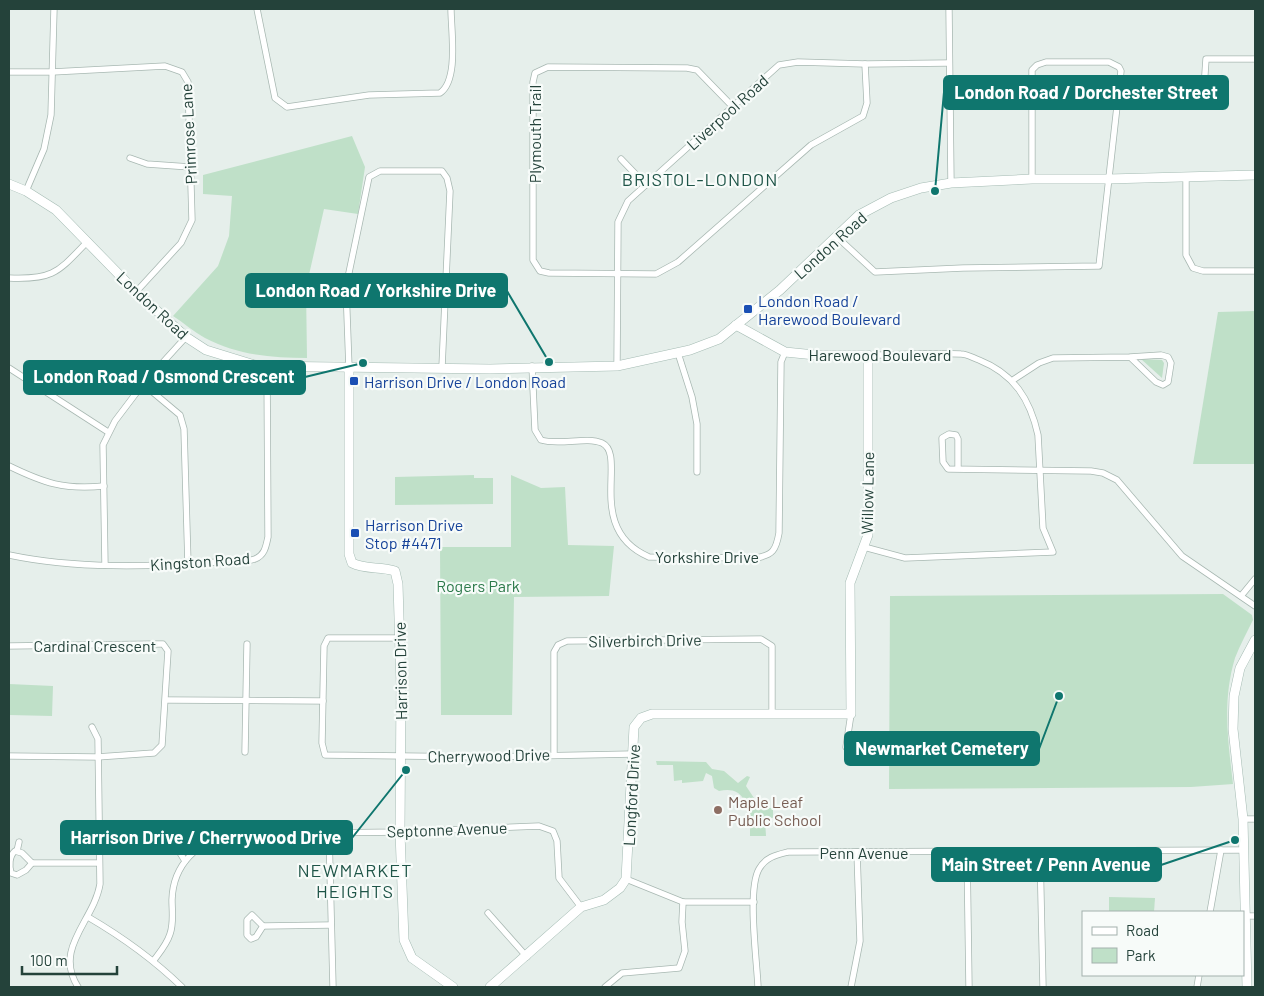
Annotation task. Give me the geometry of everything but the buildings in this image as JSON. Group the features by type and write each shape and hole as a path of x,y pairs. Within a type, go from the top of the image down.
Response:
{"street":[{"path":"26,191 44,149 50,123 54,9"},
{"path":"257,9 275,98 287,107 369,95 440,93 447,88 452,74 451,9"},
{"path":"949,9 951,183"},
{"path":"1204,88 1206,59 1255,59"},
{"name":"Liverpool Road","path":"617,366 618,222 628,201 779,65 798,62 864,64 949,63"},
{"path":"836,237 874,272 964,268 1099,266 1121,71 1119,67 1109,62 1046,62 1037,65 1032,70 1032,179"},
{"path":"617,273 656,274 678,262 811,144 863,116 867,103 864,64"},
{"name":"Primrose Lane","path":"9,72 52,72 165,66 182,72 188,82 192,220 181,243 136,292"},
{"name":"Plymouth Trail","path":"617,273 549,273 540,271 534,260 533,82 535,73 548,67 687,68 697,70 733,107"},
{"path":"130,158 147,164 190,167"},
{"path":"621,159 646,185"},
{"path":"349,368 346,288 369,177 380,172 442,171 447,178 450,191 442,368"},
{"name":"London Road","path":"9,184 26,191 56,210 136,292 186,338 206,350 258,366 442,368 617,366 678,353 718,339 780,290 859,215 891,198 921,188 951,183 1032,179 1186,178 1255,175"},
{"path":"1186,178 1186,255 1193,268 1203,271 1255,271"},
{"path":"9,278 36,279 58,271 88,241"},
{"name":"Harewood Boulevard","path":"736,325 785,352 815,355 963,354 994,366 1013,380 1030,406 1035,420 1043,528 1053,552 905,558 864,547"},
{"path":"105,565 104,444 108,432 143,384 186,338"},
{"name":"Yorkshire Drive","path":"532,366 535,430 541,440 553,443 594,441 603,443 609,450 611,459 611,514 623,540 633,550 649,557 756,558 769,556 776,549 779,533 781,362 785,352"},
{"path":"678,353 692,397 697,424 697,472"},
{"name":"Willow Lane","path":"846,747 851,714 850,582 868,535 868,355"},
{"path":"1013,380 1039,363 1053,358 1161,356 1168,358 1171,363 1168,382 1163,385 1156,382 1130,357"},
{"name":"Kingston Road","path":"9,555 45,563 105,565 188,564 255,559 265,550 268,537 267,366"},
{"path":"9,368 108,432"},
{"path":"45,391 61,368"},
{"name":"Harrison Drive","path":"349,368 349,554 352,563 360,567 383,567 395,571 398,584 400,638 400,832 404,940 412,958 453,987"},
{"path":"143,384 180,415 184,429 188,564"},
{"path":"958,469 958,438 956,435 948,434 942,438 943,462 948,470 1091,471 1110,475 1182,556 1255,606"},
{"path":"9,466 58,486 86,488 104,486"},
{"path":"1241,596 1255,579"},
{"name":"Cherrywood Drive","path":"400,638 328,638 324,646 322,743 325,755 474,757 633,754"},
{"name":"Silverbirch Drive","path":"554,754 554,652 558,644 567,641 761,639 772,646 772,714"},
{"path":"1247,987 1251,916 1233,729 1234,696 1240,668 1255,640"},
{"name":"Cardinal Crescent","path":"9,646 164,644 168,651 162,746 154,753 97,757 9,756"},
{"path":"245,752 247,644"},
{"path":"166,700 323,701"},
{"name":"Longford Drive","path":"626,879 634,728 641,718 652,714 851,714"},
{"path":"78,987 71,972 69,953 77,932 88,917 98,895 98,740 92,727"},
{"path":"1243,820 1255,819"},
{"name":"Septonne Avenue","path":"154,960 165,946 171,933 173,889 176,876 185,861 199,846 212,839 232,834 400,832 539,826 553,831 557,841 559,878 581,907"},
{"path":"329,832 333,987"},
{"path":"185,861 174,843 174,837 183,834 199,846"},
{"path":"18,842 17,851 11,856 11,873 19,874 32,863 99,862"},
{"path":"1210,911 1222,850"},
{"name":"Penn Avenue","path":"758,987 754,902 758,870 773,855 788,852 1244,850"},
{"path":"17,851 26,855 32,863"},
{"path":"966,851 969,987"},
{"path":"1040,851 1043,987"},
{"path":"850,987 860,940 857,852"},
{"path":"490,987 527,957 581,907 604,900 620,888 626,879 683,902 754,902"},
{"path":"604,987 622,973 679,968 685,951 682,922 683,902"},
{"path":"252,912 263,926 256,937 249,939 247,935 247,920 252,912"},
{"path":"488,914 527,957"},
{"path":"88,917 128,940 154,960 182,987"},
{"path":"263,926 330,925"}],"green space":[{"path":"352,136 365,167 358,214 324,209 306,288 307,358 268,356 242,352 205,338 173,316 218,266 229,236 232,196 203,194 203,175"},
{"path":"1255,311 1255,464 1193,464 1218,312"},
{"path":"1141,359 1162,360 1164,363 1162,378"},
{"path":"474,475 474,478 493,478 493,504 395,505 395,477"},
{"name":"Rogers Park","path":"511,475 541,488 565,487 568,545 614,546 609,596 514,597 512,715 441,715 440,547 511,547"},
{"path":"1223,594 1252,615 1253,620 1235,658 1228,690 1227,721 1233,784 1191,787 889,789 890,596"},
{"path":"9,684 53,686 52,716 9,715"},
{"path":"656,761 706,762 712,769 724,771 738,783 747,776 750,777 746,786 754,798 754,808 773,808 773,818 749,817 741,796 733,791 719,791 714,788 712,776 706,773 703,781 682,783 682,780 674,781 673,765 657,765"},
{"path":"750,821 765,821 766,836 750,836"},
{"path":"1109,897 1155,898 1154,911 1109,911"}],"place":[{"name":"London Road / Dorchester Street","path":"935,191"},
{"name":"London Road / Harewood Boulevard","path":"748,309"},
{"name":"London Road / Yorkshire Drive","path":"549,362"},
{"name":"London Road / Osmond Crescent","path":"363,363"},
{"name":"Harrison Drive / London Road","path":"354,381"},
{"name":"Harrison Drive Stop #4471","path":"355,533"},
{"name":"Newmarket Cemetery","path":"1059,696"},
{"name":"Harrison Drive / Cherrywood Drive","path":"406,770"},
{"name":"Maple Leaf Public School","path":"718,810"},
{"name":"Main Street / Penn Avenue","path":"1235,840"}],"district":[{"name":"BRISTOL-LONDON","path":"700,179"},
{"name":"NEWMARKET HEIGHTS","path":"355,880"}]}
